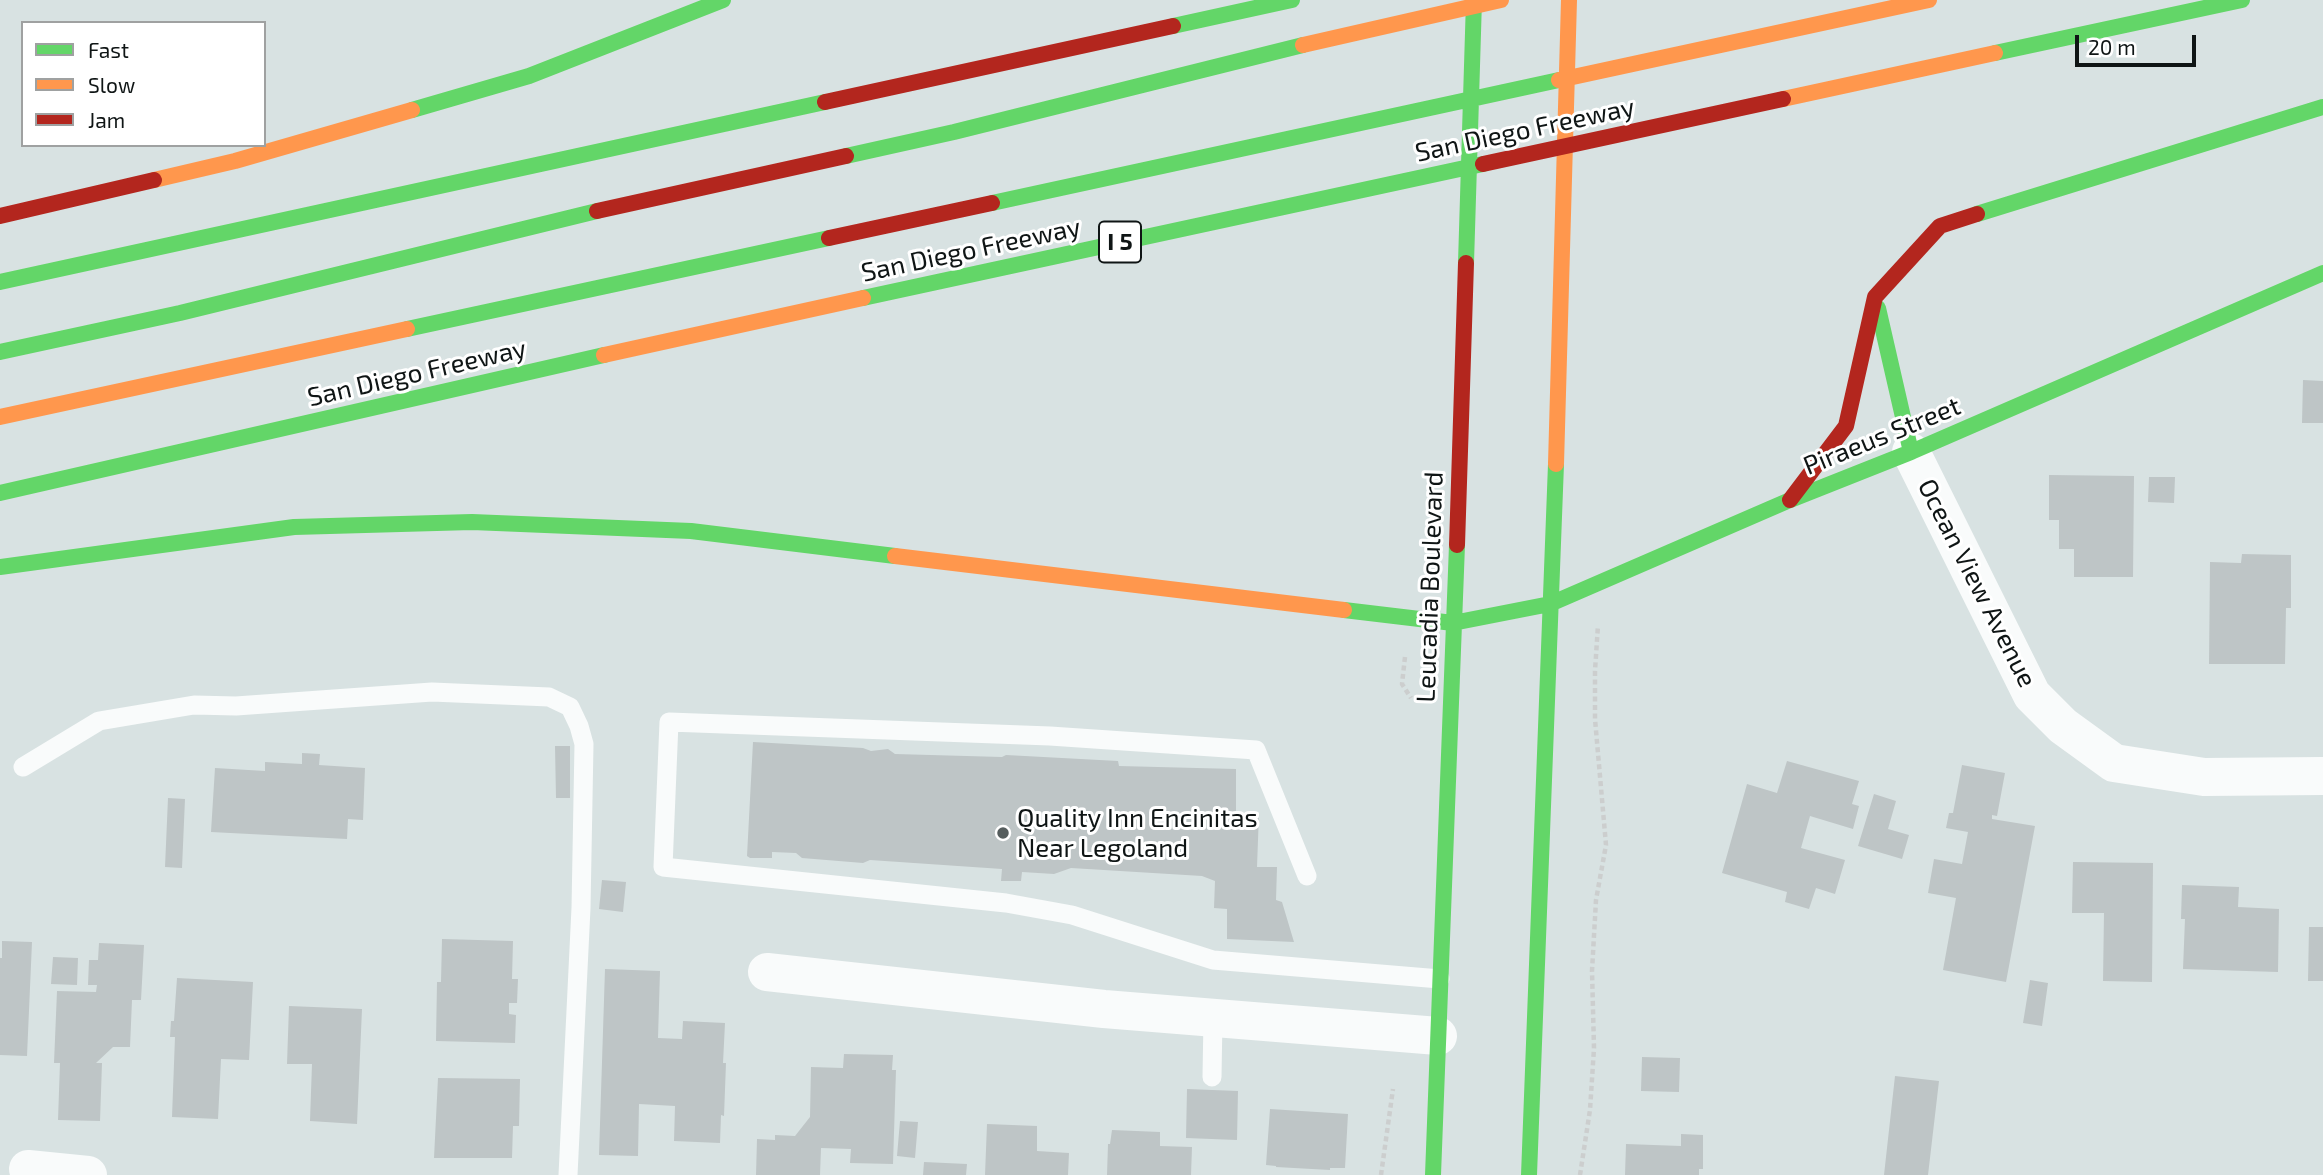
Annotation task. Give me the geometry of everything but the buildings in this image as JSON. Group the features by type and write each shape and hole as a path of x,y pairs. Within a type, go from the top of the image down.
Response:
{"main road":[{"path":"0,216 234,161 529,76 723,0"},
{"path":"0,282 1292,0"},
{"name":"Leucadia Boulevard","path":"1433,1175 1464,350 1474,0"},
{"path":"0,352 180,313 537,224 954,132 1363,31 1501,0"},
{"path":"1529,1175 1560,355 1569,0"},
{"path":"0,417 1929,0"},
{"name":"San Diego Freeway","path":"0,493 666,341 2242,0"},
{"path":"1790,500 1846,426 1875,297 1940,226 2323,107"},
{"name":"Piraeus Street","path":"0,567 294,527 485,523 691,531 1453,623 1550,604 1790,500 1911,453 2323,273"},
{"path":"1875,297 1911,453"}],"street":[{"name":"Ocean View Avenue","path":"1911,453 2032,695 2063,726 2114,763 2204,777 2323,776"},
{"path":"767,972 1104,1009 1438,1036"},
{"path":"28,1169 88,1175"}],"lane":[{"path":"23,767 99,721 194,705 236,706 432,692 549,697 570,707 584,744 581,908 568,1175"},
{"path":"1307,876 1256,750 1051,736 669,722 663,867 1006,903 1072,915 1213,960 1440,979"},
{"path":"1212,1077 1213,1018"}],"path":[{"path":"1580,1175 1590,1110 1594,1048 1592,971 1596,900 1606,845 1595,719 1595,671 1601,583"}],"traffic: fast":[{"path":"412,110 529,76 723,0"},
{"path":"1173,26 1292,0"},
{"path":"1466,263 1474,0"},
{"path":"1995,53 2242,0"},
{"path":"846,156 954,132 1303,45"},
{"path":"992,203 1559,80"},
{"path":"0,282 825,102"},
{"path":"1977,214 2323,107"},
{"path":"863,298 1483,164"},
{"path":"0,352 180,313 597,211"},
{"path":"407,329 829,238"},
{"path":"1790,500 1911,452 2323,273"},
{"path":"1878,308 1911,452"},
{"path":"0,493 604,355"},
{"path":"1529,1175 1556,464"},
{"path":"1453,623 1550,604 1790,500"},
{"path":"0,567 294,527 472,522 691,531 895,556"},
{"path":"1433,1175 1457,545"},
{"path":"1344,610 1453,623"}],"traffic: slow":[{"path":"1303,45 1501,0"},
{"path":"1556,464 1569,0"},
{"path":"1559,80 1929,0"},
{"path":"1783,99 1995,53"},
{"path":"154,180 235,161 412,110"},
{"path":"604,355 863,298"},
{"path":"0,417 407,329"},
{"path":"895,556 1344,610"}],"traffic: jam":[{"path":"825,102 1173,26"},
{"path":"1483,164 1783,99"},
{"path":"597,211 846,156"},
{"path":"0,216 154,180"},
{"path":"829,238 992,203"},
{"path":"1790,500 1846,426 1875,297 1940,226 1977,214"},
{"path":"1457,545 1466,263"}],"place":[{"name":"Quality Inn Encinitas Near Legoland","path":"1003,833"}]}
